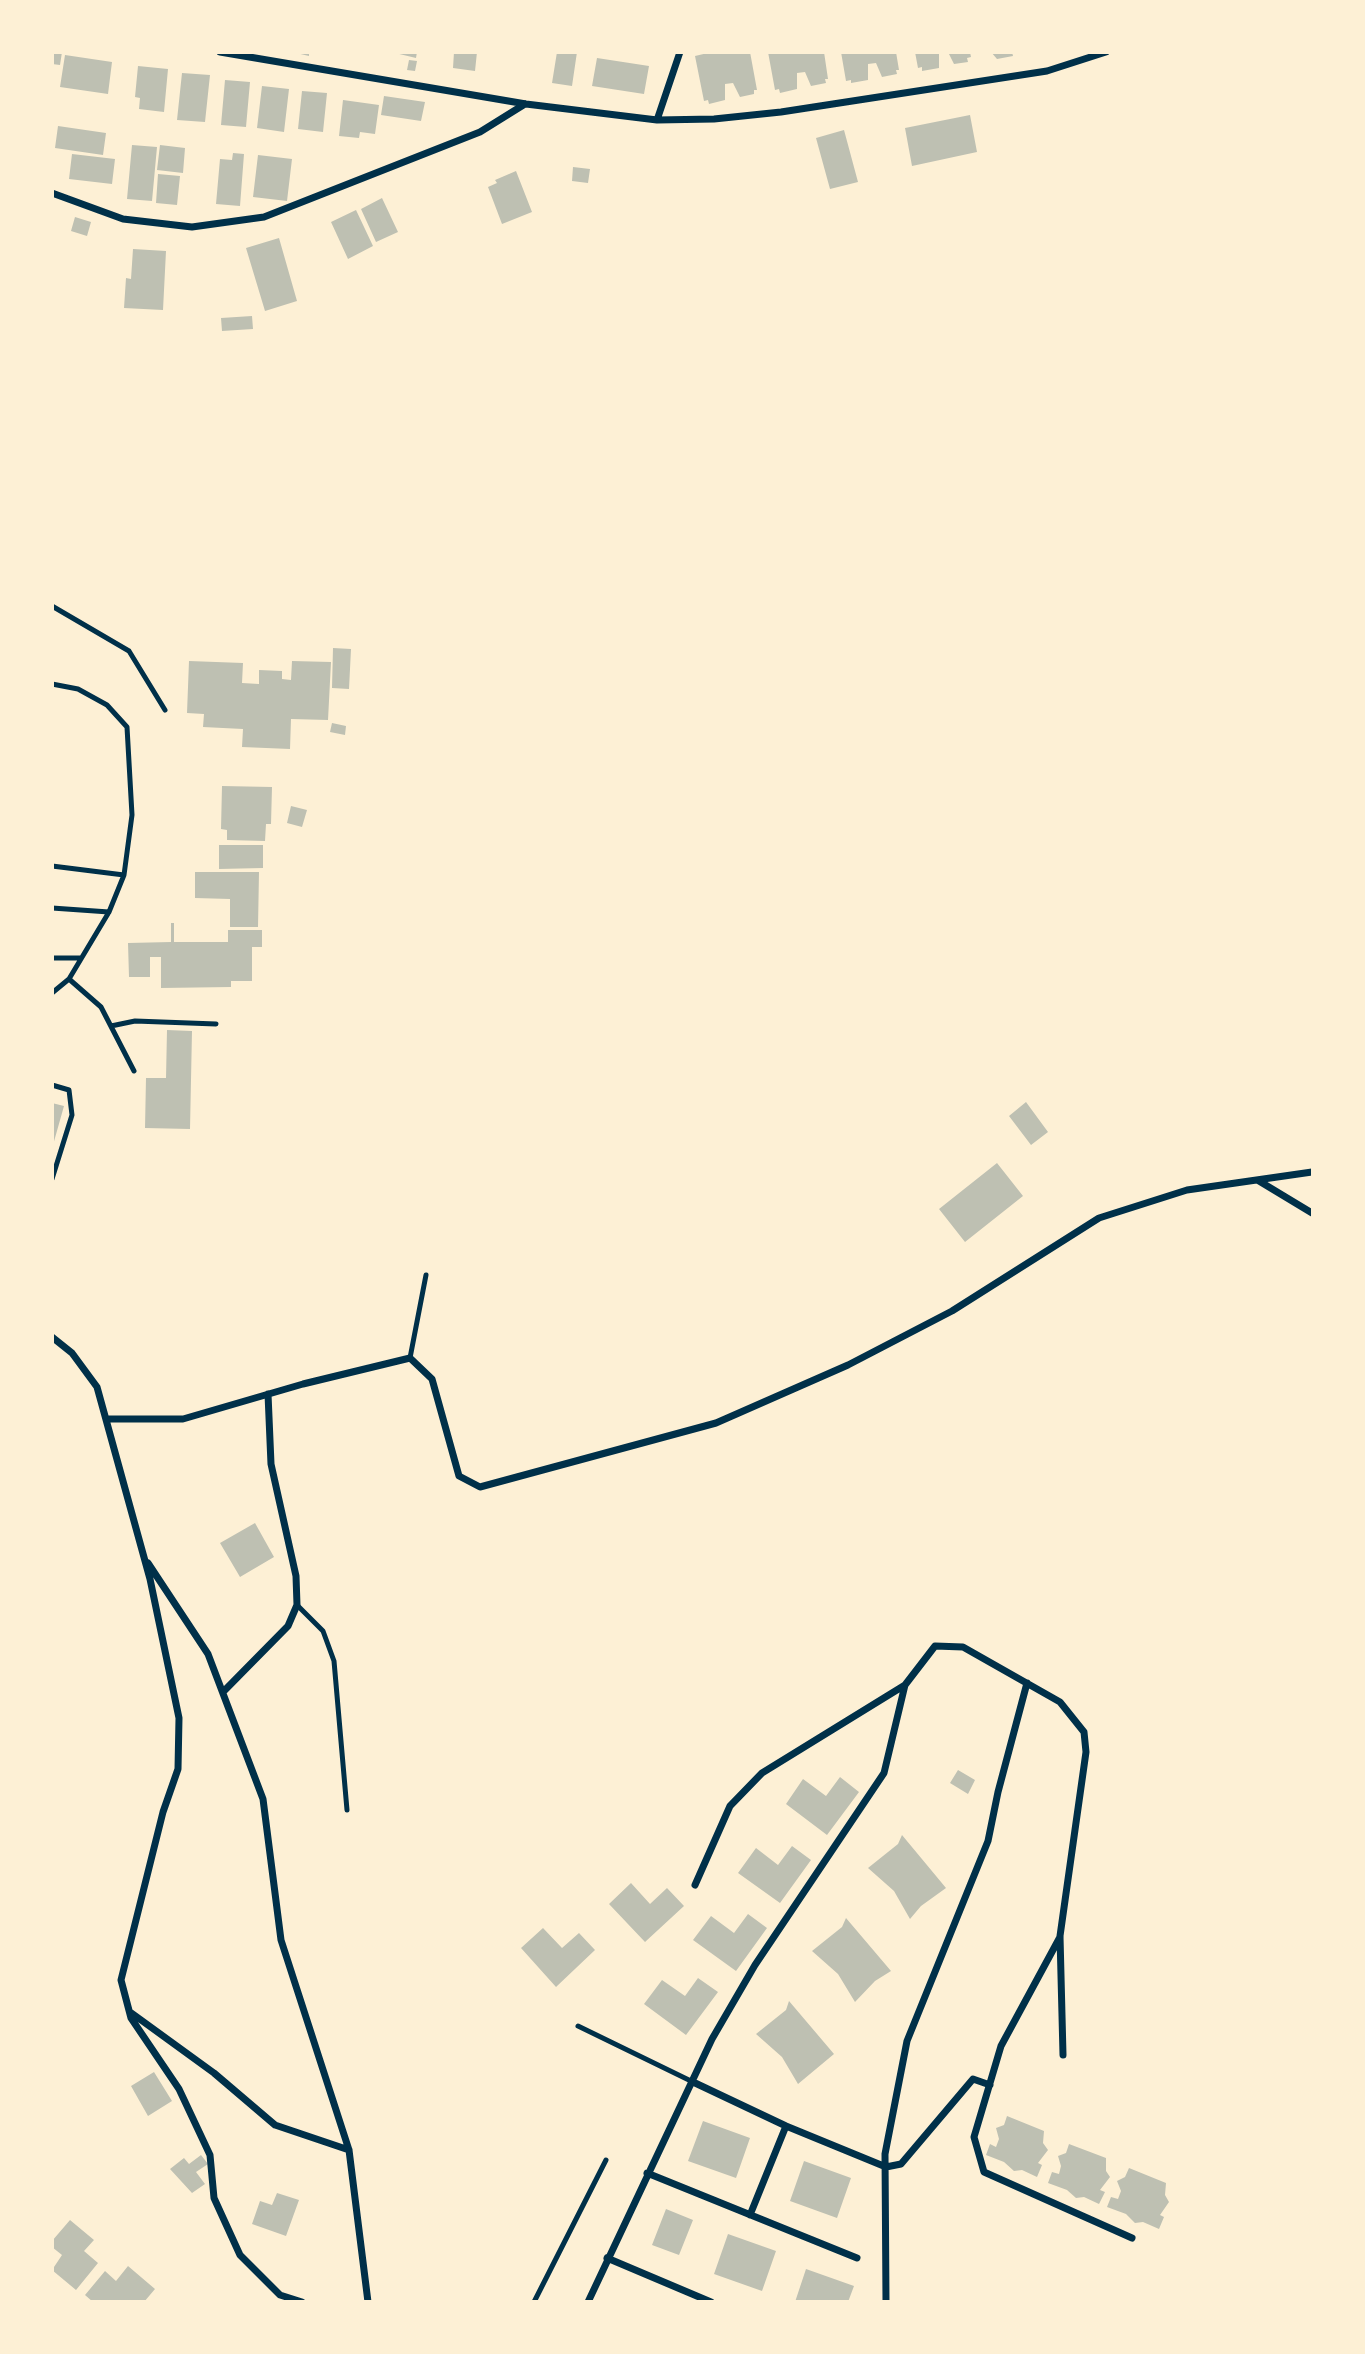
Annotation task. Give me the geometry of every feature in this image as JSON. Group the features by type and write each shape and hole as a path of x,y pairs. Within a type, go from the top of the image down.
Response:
{"street":[{"path":"220,52 526,104 657,120 714,119 781,112 1048,71 1103,54"},
{"path":"657,120 680,52"},
{"path":"52,193 123,219 192,227 264,217 480,132 526,104"},
{"path":"106,1419 183,1419 268,1394 410,1359 432,1379 459,1476 480,1487 716,1423 848,1365 952,1311 1099,1217 1187,1190 1312,1172"},
{"path":"1259,1181 1312,1213"},
{"path":"52,1337 72,1353 97,1387 144,1558 179,1718 178,1769 163,1812 121,1980 129,2011 179,2089 210,2155 214,2198 240,2255 280,2295 302,2301"},
{"path":"223,1692 288,1626 297,1605 296,1577 271,1464 268,1394"},
{"path":"144,1558 208,1654 263,1799 281,1940 349,2150 368,2301"},
{"path":"695,1885 730,1806 762,1773 905,1685 935,1646 963,1647 1060,1702 1084,1732 1086,1752 1060,1936 1063,2055"},
{"path":"886,2301 886,2167 906,2041 988,1841 1027,1683"},
{"path":"588,2301 647,2173 694,2082 712,2039 755,1965 884,1773 905,1685"},
{"path":"1060,1936 1002,2046 974,2137 984,2172 1132,2238"},
{"path":"129,2011 214,2073 275,2125 349,2150"},
{"path":"694,2082 786,2126 886,2167 901,2164 973,2079 990,2085"},
{"path":"750,2215 786,2126"},
{"path":"647,2173 857,2258"},
{"path":"607,2258 706,2300"}],"lane":[{"path":"52,606 129,651 165,710"},
{"path":"52,684 78,689 107,705 127,727 132,815 124,875 109,912 69,979 52,993"},
{"path":"52,866 124,875"},
{"path":"52,908 109,912"},
{"path":"52,958 81,958"},
{"path":"69,979 100,1006 134,1071"},
{"path":"111,1026 135,1021 216,1024"},
{"path":"52,1084 69,1090 72,1115 52,1180"},
{"path":"410,1359 426,1275"},
{"path":"297,1605 323,1631 334,1661 347,1810"},
{"path":"578,2026 694,2082"},
{"path":"534,2301 606,2161"}],"building":[{"path":"52,52 62,52 60,65 52,64"},
{"path":"292,52 309,52 309,56"},
{"path":"391,52 417,52 416,58"},
{"path":"454,52 477,52 475,71 453,68"},
{"path":"557,52 577,52 572,86 552,83"},
{"path":"712,52 750,52 757,90 754,90 754,94 740,97 733,83 725,84 725,100 709,104 708,100 704,101 695,56"},
{"path":"768,52 824,52 828,79 825,79 826,83 811,86 805,72 797,73 797,89 780,93 779,89 775,90"},
{"path":"841,52 896,52 899,70 896,70 897,74 882,77 876,63 868,64 868,80 851,83 851,80 846,81"},
{"path":"915,52 939,52 939,68 922,71 922,67 918,68"},
{"path":"948,52 970,52 971,57 967,58 968,62 954,64"},
{"path":"991,52 1012,52 1013,56 997,59"},
{"path":"65,55 112,62 108,94 60,87"},
{"path":"597,58 649,66 644,94 592,86"},
{"path":"409,60 417,61 415,71 407,70"},
{"path":"138,66 168,69 164,112 139,109 140,98 135,97"},
{"path":"182,73 210,75 205,122 177,120"},
{"path":"225,80 250,82 246,127 221,125"},
{"path":"262,86 289,89 284,132 257,128"},
{"path":"302,91 327,93 323,132 298,129"},
{"path":"384,96 425,102 421,121 381,115"},
{"path":"343,100 379,105 375,134 360,132 359,138 339,136"},
{"path":"970,115 977,152 912,166 905,128"},
{"path":"58,126 106,133 103,155 55,148"},
{"path":"844,130 858,182 830,189 816,138"},
{"path":"132,145 157,147 152,201 127,199"},
{"path":"160,145 185,148 183,173 157,170"},
{"path":"233,153 244,154 240,206 216,204 220,159 232,160"},
{"path":"72,154 115,159 112,184 69,179"},
{"path":"258,155 292,159 287,201 253,197"},
{"path":"573,167 590,169 588,183 572,181"},
{"path":"516,171 532,212 502,224 488,187 497,183 495,180"},
{"path":"158,174 180,176 177,205 156,203"},
{"path":"382,198 398,232 376,242 361,209"},
{"path":"356,210 373,246 348,259 331,222"},
{"path":"75,217 91,222 87,236 71,231"},
{"path":"279,238 297,301 265,311 246,248"},
{"path":"133,249 166,251 163,310 124,308 126,278 131,279"},
{"path":"252,316 253,329 222,331 221,318"},
{"path":"333,648 351,649 349,689 332,688"},
{"path":"189,661 243,663 242,683 259,684 259,670 282,671 282,679 291,680 292,661 331,662 328,720 291,719 290,749 242,747 243,729 203,727 204,714 187,713"},
{"path":"332,723 346,726 345,735 330,732"},
{"path":"222,786 272,787 271,824 266,824 265,841 227,840 227,830 221,829"},
{"path":"291,806 307,810 302,827 287,823"},
{"path":"219,845 263,845 263,868 219,869"},
{"path":"195,872 259,872 258,927 230,927 230,899 195,898"},
{"path":"171,923 174,923 174,942 228,942 228,930 262,930 262,947 252,947 252,981 231,981 231,987 161,988 161,957 150,957 150,977 129,977 128,943 171,942"},
{"path":"167,1030 192,1031 190,1129 145,1128 146,1078 166,1078"},
{"path":"1026,1102 1048,1132 1031,1145 1009,1116"},
{"path":"52,1103 64,1106 53,1145 52,1145"},
{"path":"997,1163 1023,1196 965,1242 939,1209"},
{"path":"255,1523 274,1557 240,1577 220,1543"},
{"path":"958,1770 975,1780 968,1794 950,1783"},
{"path":"840,1777 859,1792 827,1835 786,1804 803,1779 826,1796"},
{"path":"902,1835 946,1888 921,1906 910,1919 894,1891 868,1868 898,1844"},
{"path":"792,1846 811,1860 780,1903 738,1873 756,1848 778,1865"},
{"path":"631,1883 650,1904 667,1888 684,1906 645,1942 609,1904"},
{"path":"748,1914 767,1928 736,1971 693,1940 711,1916 734,1933"},
{"path":"846,1918 891,1971 875,1981 855,2002 838,1974 812,1951 842,1927"},
{"path":"543,1928 562,1948 579,1933 595,1950 556,1987 521,1948"},
{"path":"698,1978 718,1992 686,2035 644,2004 662,1980 685,1996"},
{"path":"789,2001 834,2054 798,2084 782,2057 756,2034 786,2010"},
{"path":"154,2072 172,2101 148,2116 131,2086"},
{"path":"1007,2116 1044,2131 1043,2143 1048,2150 1038,2163 1042,2165 1037,2177 1022,2170 1014,2171 1004,2162 986,2155 990,2144 996,2147 999,2139 996,2128 1004,2125"},
{"path":"703,2121 750,2138 736,2178 688,2161"},
{"path":"1069,2144 1106,2158 1106,2171 1110,2177 1100,2190 1105,2192 1099,2204 1084,2197 1076,2198 1067,2190 1048,2183 1052,2172 1059,2174 1061,2166 1058,2156 1066,2153"},
{"path":"201,2155 208,2164 196,2172 205,2184 192,2193 170,2169 184,2158 189,2164"},
{"path":"804,2161 851,2178 837,2218 790,2201"},
{"path":"1129,2168 1166,2183 1165,2195 1169,2202 1160,2215 1164,2217 1159,2229 1143,2222 1135,2223 1126,2214 1107,2207 1111,2197 1118,2199 1121,2191 1117,2181 1125,2177"},
{"path":"277,2193 299,2200 286,2236 252,2224 260,2201 272,2205"},
{"path":"666,2209 693,2220 679,2255 652,2245"},
{"path":"70,2220 94,2240 84,2251 98,2263 76,2290 52,2270 62,2255 52,2247 52,2241"},
{"path":"728,2234 776,2251 762,2291 714,2274"},
{"path":"128,2266 155,2289 144,2302 93,2302 85,2295 105,2271 116,2281"},
{"path":"806,2269 854,2286 848,2302 795,2302"}]}
